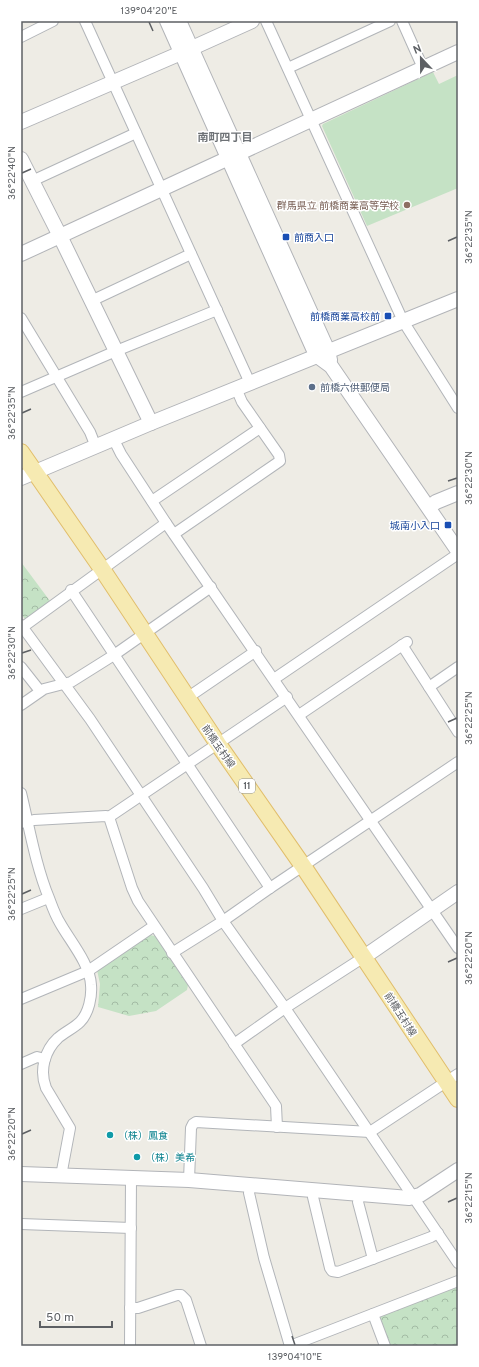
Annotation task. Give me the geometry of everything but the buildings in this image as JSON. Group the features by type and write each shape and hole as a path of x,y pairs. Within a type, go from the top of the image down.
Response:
{"main road":[{"name":"前橋玉村線","path":"21,452 28,476 102,569 218,744 364,957 452,1078 458,1099"}],"street":[{"path":"21,37 54,21"},
{"path":"85,21 250,383"},
{"path":"167,21 187,51"},
{"path":"179,21 187,51 322,353 458,551"},
{"path":"21,122 187,51 252,21"},
{"path":"266,21 403,321 458,408"},
{"path":"288,68 390,21"},
{"path":"402,21 423,68"},
{"path":"21,254 458,52"},
{"path":"32,181 136,134"},
{"path":"21,159 151,423"},
{"path":"91,301 191,254"},
{"path":"28,476 236,388 458,299"},
{"path":"21,392 217,310"},
{"path":"21,318 90,432 96,447"},
{"path":"174,534 280,461 279,456 242,402 236,388"},
{"path":"152,500 260,428"},
{"path":"114,440 121,454 174,534 458,948"},
{"path":"429,507 436,502 458,493"},
{"path":"166,522 22,626 66,684 224,921 370,1132 458,1263"},
{"path":"274,679 458,554"},
{"path":"21,704 40,691 50,687 66,684 144,634 211,587"},
{"path":"71,590 270,888"},
{"path":"299,716 404,644 458,732"},
{"path":"187,698 256,652"},
{"path":"21,667 40,691"},
{"path":"429,687 458,667"},
{"path":"24,822 109,817 287,697"},
{"path":"172,953 224,921 370,820 458,762"},
{"path":"21,793 24,822 48,898 59,921 88,971 91,985 88,1007 82,1020 58,1038 47,1052 44,1064 45,1085 70,1128 61,1176"},
{"path":"109,817 132,888 138,901 276,1106 277,1127"},
{"path":"234,1044 458,892"},
{"path":"21,909 48,898"},
{"path":"21,999 88,971 154,926"},
{"path":"21,1064 37,1057 45,1059"},
{"path":"189,1180 191,1128 195,1123 370,1132 452,1078"},
{"path":"21,1174 189,1180 413,1198 424,1193 458,1170"},
{"path":"130,1346 131,1178"},
{"path":"250,1185 250,1200 264,1258 290,1346 458,1281"},
{"path":"314,1190 313,1197 332,1271 338,1272 438,1233"},
{"path":"360,1194 358,1202 373,1259"},
{"path":"21,1224 131,1228"},
{"path":"130,1308 138,1308 181,1295 186,1300 202,1346"},
{"path":"373,1314 385,1346"}],"green space":[{"name":"群馬県立 前橋商業高等学校","path":"433,72 439,84 458,75 458,188 367,226 322,126 323,124"},
{"path":"21,562 50,601 25,619 21,614"},
{"path":"150,935 155,936 188,985 187,990 156,1011 129,1016 98,1007 100,984 97,970"},
{"path":"458,1285 458,1346 389,1346 379,1320 382,1314"}],"place":[{"name":"群馬県立 前橋商業高等学校","path":"407,205"},
{"name":"前商入口","path":"286,237"},
{"name":"前橋商業高校前","path":"388,316"},
{"name":"前橋六供郵便局","path":"312,387"},
{"name":"城南小入口","path":"448,525"},
{"name":"（株）鳳食","path":"110,1135"},
{"name":"（株）美希","path":"137,1157"}],"district":[{"name":"南町四丁目","path":"225,137"}]}
